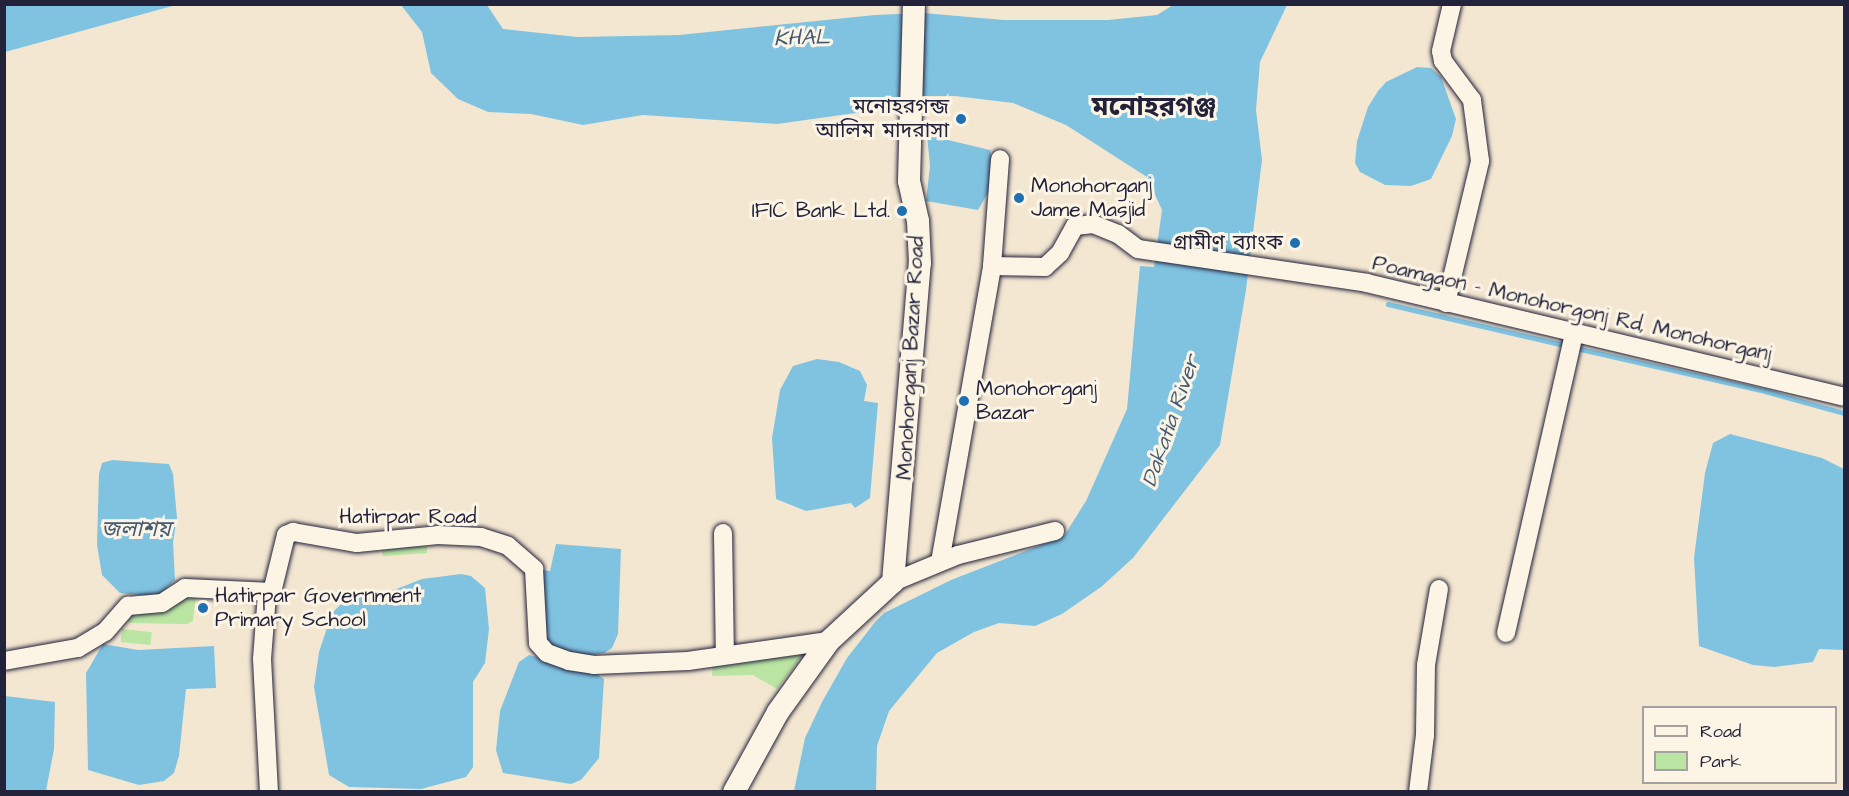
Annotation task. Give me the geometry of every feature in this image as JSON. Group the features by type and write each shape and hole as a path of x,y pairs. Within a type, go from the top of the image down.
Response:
{"street":[{"path":"1446,303 1480,161 1472,100 1443,61 1441,51 1452,4"},
{"name":"Monohorganj Bazar Road","path":"892,582 920,263 918,221 909,182 914,5"},
{"path":"940,562 992,266 1000,159"},
{"name":"Poamgaon - Monohorgonj Rd, Monohorganj","path":"992,266 1045,267 1060,253 1075,226 1103,226 1138,249 1287,273 1367,283 1573,337 1845,397"},
{"path":"1506,633 1573,337"},
{"path":"734,792 778,712 829,641 892,582 940,562 1055,531"},
{"name":"Hatirpar Road","path":"267,594 272,592 289,532 357,543 438,536 481,537 508,546 534,569 538,643 547,653 594,665 687,661 829,641"},
{"path":"723,533 725,655"},
{"path":"4,661 78,648 105,632 128,606 162,603 185,588 267,594 262,659 269,792"},
{"path":"1418,792 1425,735 1426,665 1439,590"}],"green space":[{"path":"427,540 427,553 383,556 381,546"},
{"path":"196,595 193,621 187,624 129,623 125,618 126,598"},
{"path":"122,629 152,632 150,645 121,642"},
{"path":"809,647 777,689 753,675 712,676 713,658"}],"water":[{"path":"5,4 176,4 176,5 5,52"},
{"path":"401,5 487,5 503,29 577,37 679,35 875,15 923,13 1004,20 1108,20 1157,15 1173,5 1287,5 1260,62 1256,110 1262,160 1246,290 1220,445 1133,558 1101,587 1062,614 1035,626 999,623 974,632 937,653 889,711 877,746 876,791 794,791 805,738 822,702 847,658 884,613 951,580 1064,536 1086,501 1127,409 1140,266 1154,267 1162,210 1147,177 1066,125 1013,103 955,96 924,96 884,109 777,124 643,115 583,125 531,114 488,112 458,99 431,73 422,32"},
{"path":"1417,67 1431,68 1441,77 1456,119 1452,136 1431,179 1411,186 1385,185 1360,172 1355,163 1357,141 1368,107 1378,91 1386,82"},
{"path":"927,135 990,150 994,169 989,191 978,210 926,201 930,166"},
{"path":"817,359 839,362 860,371 867,385 864,401 878,403 870,498 855,508 851,503 806,511 776,499 772,438 780,390 793,366"},
{"path":"1730,434 1822,458 1844,469 1844,650 1819,649 1813,662 1775,667 1753,665 1699,646 1694,558 1705,473 1713,443"},
{"name":"জলাশয়","path":"112,460 169,464 173,474 177,518 173,542 175,580 157,597 120,593 102,575 97,545 99,474 102,463"},
{"path":"556,544 621,549 618,634 612,648 604,653 586,656 554,647 543,633 542,570 550,571"},
{"path":"461,574 471,576 485,588 489,629 485,663 473,682 473,767 466,777 421,789 349,787 329,775 314,687 319,652 332,613 346,599 389,592 422,579"},
{"path":"103,644 138,650 214,646 216,688 186,689 179,756 174,773 164,781 139,785 88,770 86,673"},
{"path":"529,655 595,673 604,679 599,758 581,780 571,784 503,773 496,750 500,711 519,662"},
{"path":"5,696 55,702 54,749 46,791 5,791"}],"waterway":[{"path":"1388,304 1568,346"},
{"path":"1576,348 1765,391 1844,413"}],"place":[{"name":"মনোহরগন্জ আলিম মাদরাসা","path":"961,119"},
{"name":"Monohorganj Jame Masjid","path":"1019,198"},
{"name":"IFIC Bank Ltd.","path":"902,211"},
{"name":"গ্রামীণ ব্যাংক","path":"1295,243"},
{"name":"Monohorganj Bazar","path":"964,401"},
{"name":"Hatirpar Government Primary School","path":"203,608"}],"district":[{"name":"মনোহরগঞ্জ","path":"1154,108"}],"water label":[{"name":"KHAL","path":"802,38"},
{"name":"Dakatia River","path":"1171,421"}]}
